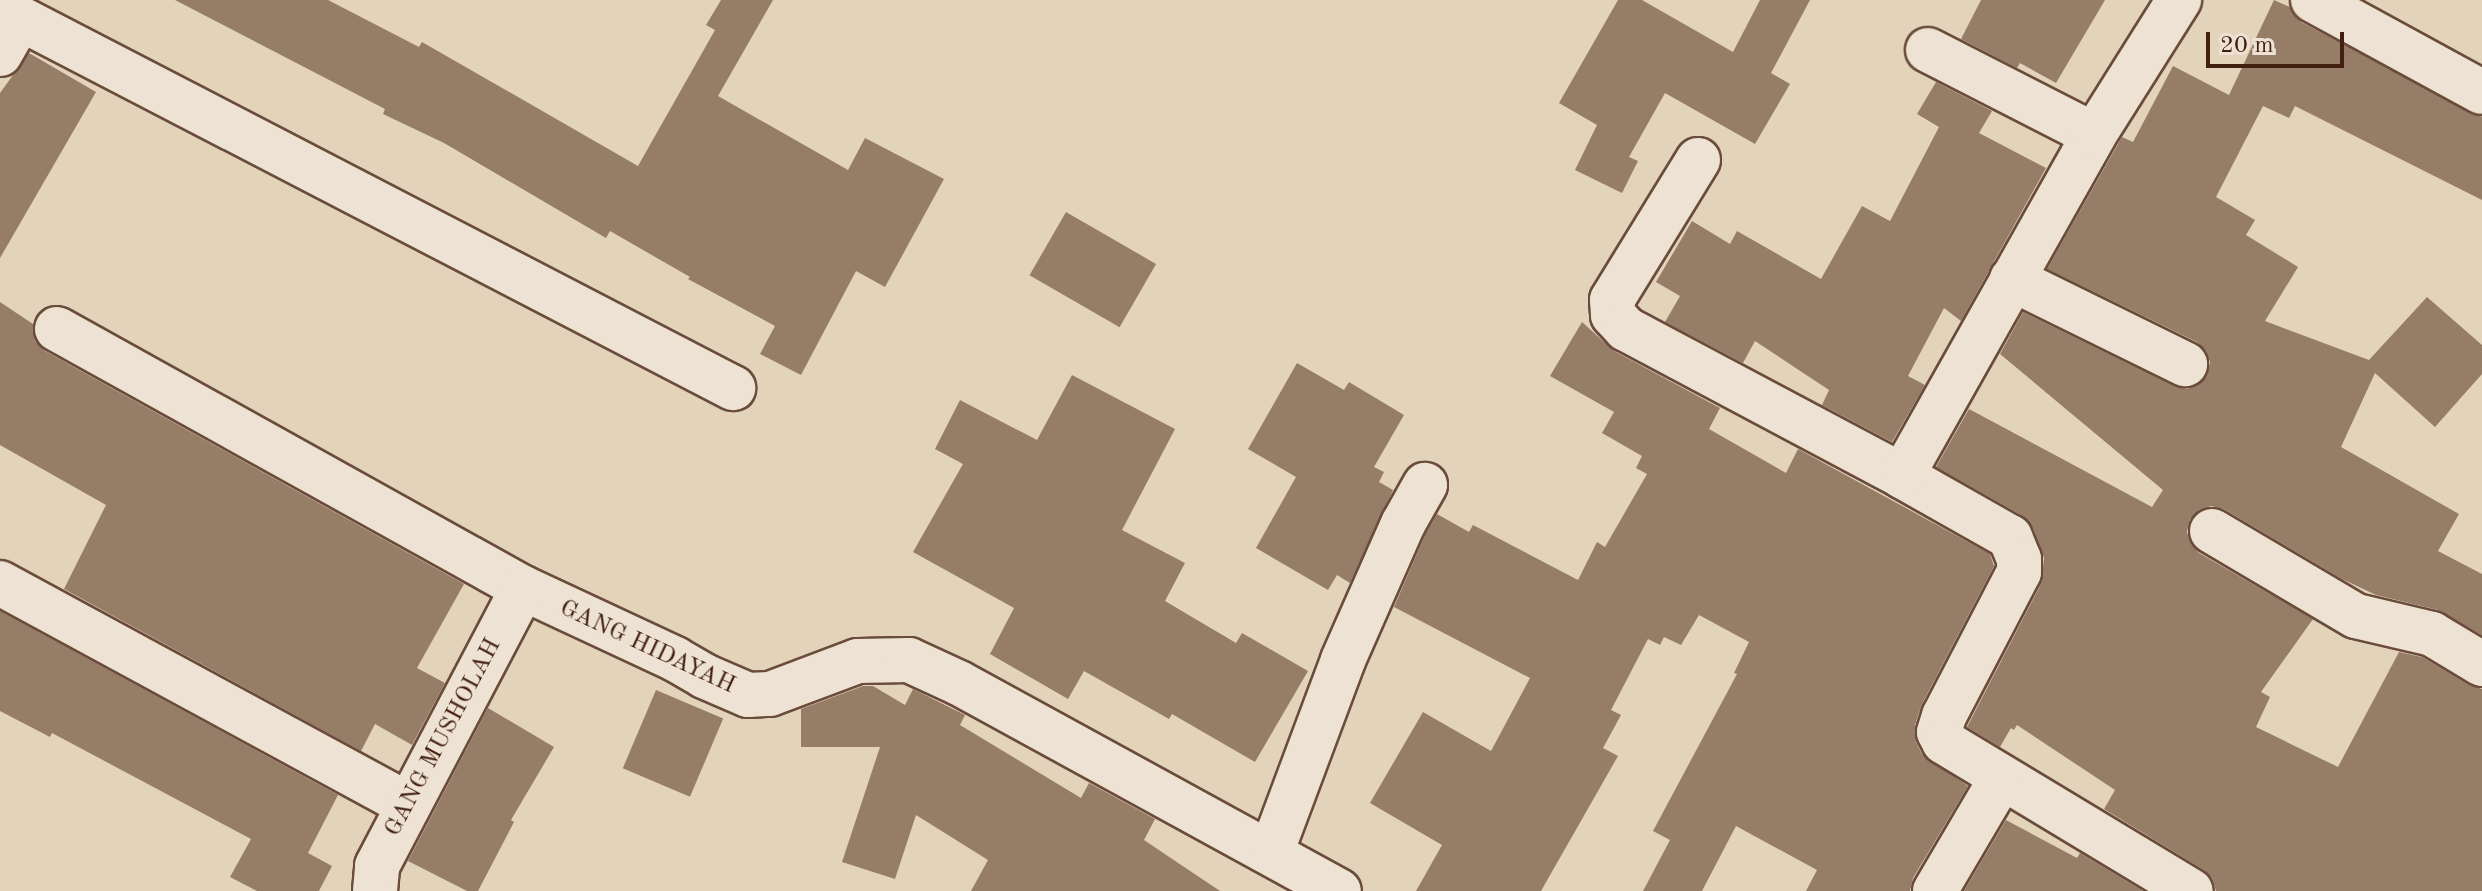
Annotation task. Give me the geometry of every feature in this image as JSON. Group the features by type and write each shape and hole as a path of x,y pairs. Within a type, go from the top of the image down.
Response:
{"street":[{"path":"1902,476 2094,135 2179,0"},
{"path":"2313,0 2482,92"},
{"path":"7,27 733,388"},
{"path":"1928,50 2094,135"},
{"path":"1698,160 1612,300 1613,315 1626,329 2010,537 2019,559 2019,572 1939,732 1944,742 2191,891"},
{"path":"2012,279 2185,364"},
{"name":"GANG HIDAYAH","path":"57,329 523,588 748,695 770,694 858,661 909,660 959,683 1339,891"},
{"path":"1271,853 1343,660 1403,524 1425,485"},
{"path":"2212,531 2356,616 2432,634 2482,664"},
{"path":"0,583 409,805"},
{"name":"GANG MUSHOLAH","path":"371,883 523,588"},
{"path":"1935,891 2001,779"}],"building":[{"path":"175,0 328,0 419,47 422,42 638,166 715,30 706,25 721,0 773,0 718,96 848,170 865,138 944,179 885,287 856,271 801,375 760,354 775,326 688,279 690,277 610,231 606,238 444,143 383,114 385,109"},
{"path":"1618,0 1642,0 1733,52 1760,0 1810,0 1771,73 1790,84 1755,144 1665,93 1629,157 1638,161 1622,193 1575,170 1597,125 1559,103"},
{"path":"1981,0 2105,0 2056,83 2020,63 2017,68 1961,39"},
{"path":"2274,0 2290,7 2301,22 2482,117 2482,200 2295,106 2289,118 2263,106 2216,197 2255,220 2246,235 2298,267 2265,321 2369,360 2427,297 2482,345 2482,374 2435,427 2375,373 2341,447 2459,514 2438,551 2482,574 2482,635 2438,610 2376,595 2342,579 2224,509 2211,506 2199,510 2190,519 2187,532 2191,544 2199,553 2313,619 2261,692 2270,697 2256,727 2338,767 2399,652 2422,657 2469,685 2482,689 2482,891 2216,891 2212,878 2204,870 2104,809 2115,790 2017,725 2014,730 2011,728 2000,747 1967,727 2041,584 2044,558 2033,528 2023,516 1936,467 1969,409 2152,507 2163,490 2000,354 2023,312 2174,386 2187,389 2198,385 2207,376 2210,362 2206,351 2197,342 2047,269 2122,137 2133,142 2173,66 2229,95"},
{"path":"29,53 96,92 0,258 0,93"},
{"path":"1936,82 1992,111 1979,133 2046,168 1961,321 1944,308 1908,376 1925,385 1892,442 1822,405 1829,390 1755,341 1743,363 1665,322 1680,296 1656,282 1692,221 1730,244 1737,231 1821,279 1862,206 1890,221 1939,127 1917,114"},
{"path":"1066,212 1156,264 1120,327 1030,275"},
{"path":"0,302 33,324 35,341 45,351 464,584 417,668 445,683 412,745 375,724 361,751 64,589 106,505 0,445"},
{"path":"1582,322 1614,351 1720,408 1709,429 1786,473 1798,449 1990,554 1994,566 1922,704 1915,725 1916,742 1922,754 1968,786 1913,878 1910,891 1806,891 1817,870 1736,826 1702,891 1643,891 1670,840 1653,831 1737,674 1734,673 1749,642 1699,615 1681,645 1664,637 1660,645 1648,639 1611,710 1621,715 1603,748 1618,756 1541,891 1416,891 1442,845 1370,803 1423,712 1491,751 1530,678 1394,607 1425,535 1437,514 1469,532 1473,525 1578,580 1597,542 1605,547 1647,474 1636,468 1642,456 1602,433 1614,412 1550,376"},
{"path":"1297,363 1344,390 1349,382 1404,415 1374,467 1384,472 1379,482 1393,490 1350,583 1337,575 1328,590 1256,548 1296,477 1248,449"},
{"path":"1072,375 1175,429 1122,530 1185,563 1165,601 1236,643 1242,633 1308,671 1255,762 1172,714 1169,719 1084,671 1068,699 990,654 1014,608 913,552 963,464 935,449 960,400 1037,440"},
{"path":"0,611 338,795 308,853 332,866 319,891 257,891 230,877 251,839 52,733 50,737 0,711"},
{"path":"863,686 873,686 905,705 913,689 965,715 960,725 1081,798 1089,783 1155,819 1144,840 1220,891 971,891 988,860 916,815 895,879 842,862 880,747 801,747 801,709"},
{"path":"656,690 723,719 690,797 623,768"},
{"path":"488,708 554,747 511,820 514,822 478,891 467,891 408,861"},
{"path":"2006,820 2077,858 2080,853 2143,891 1964,891"}]}
